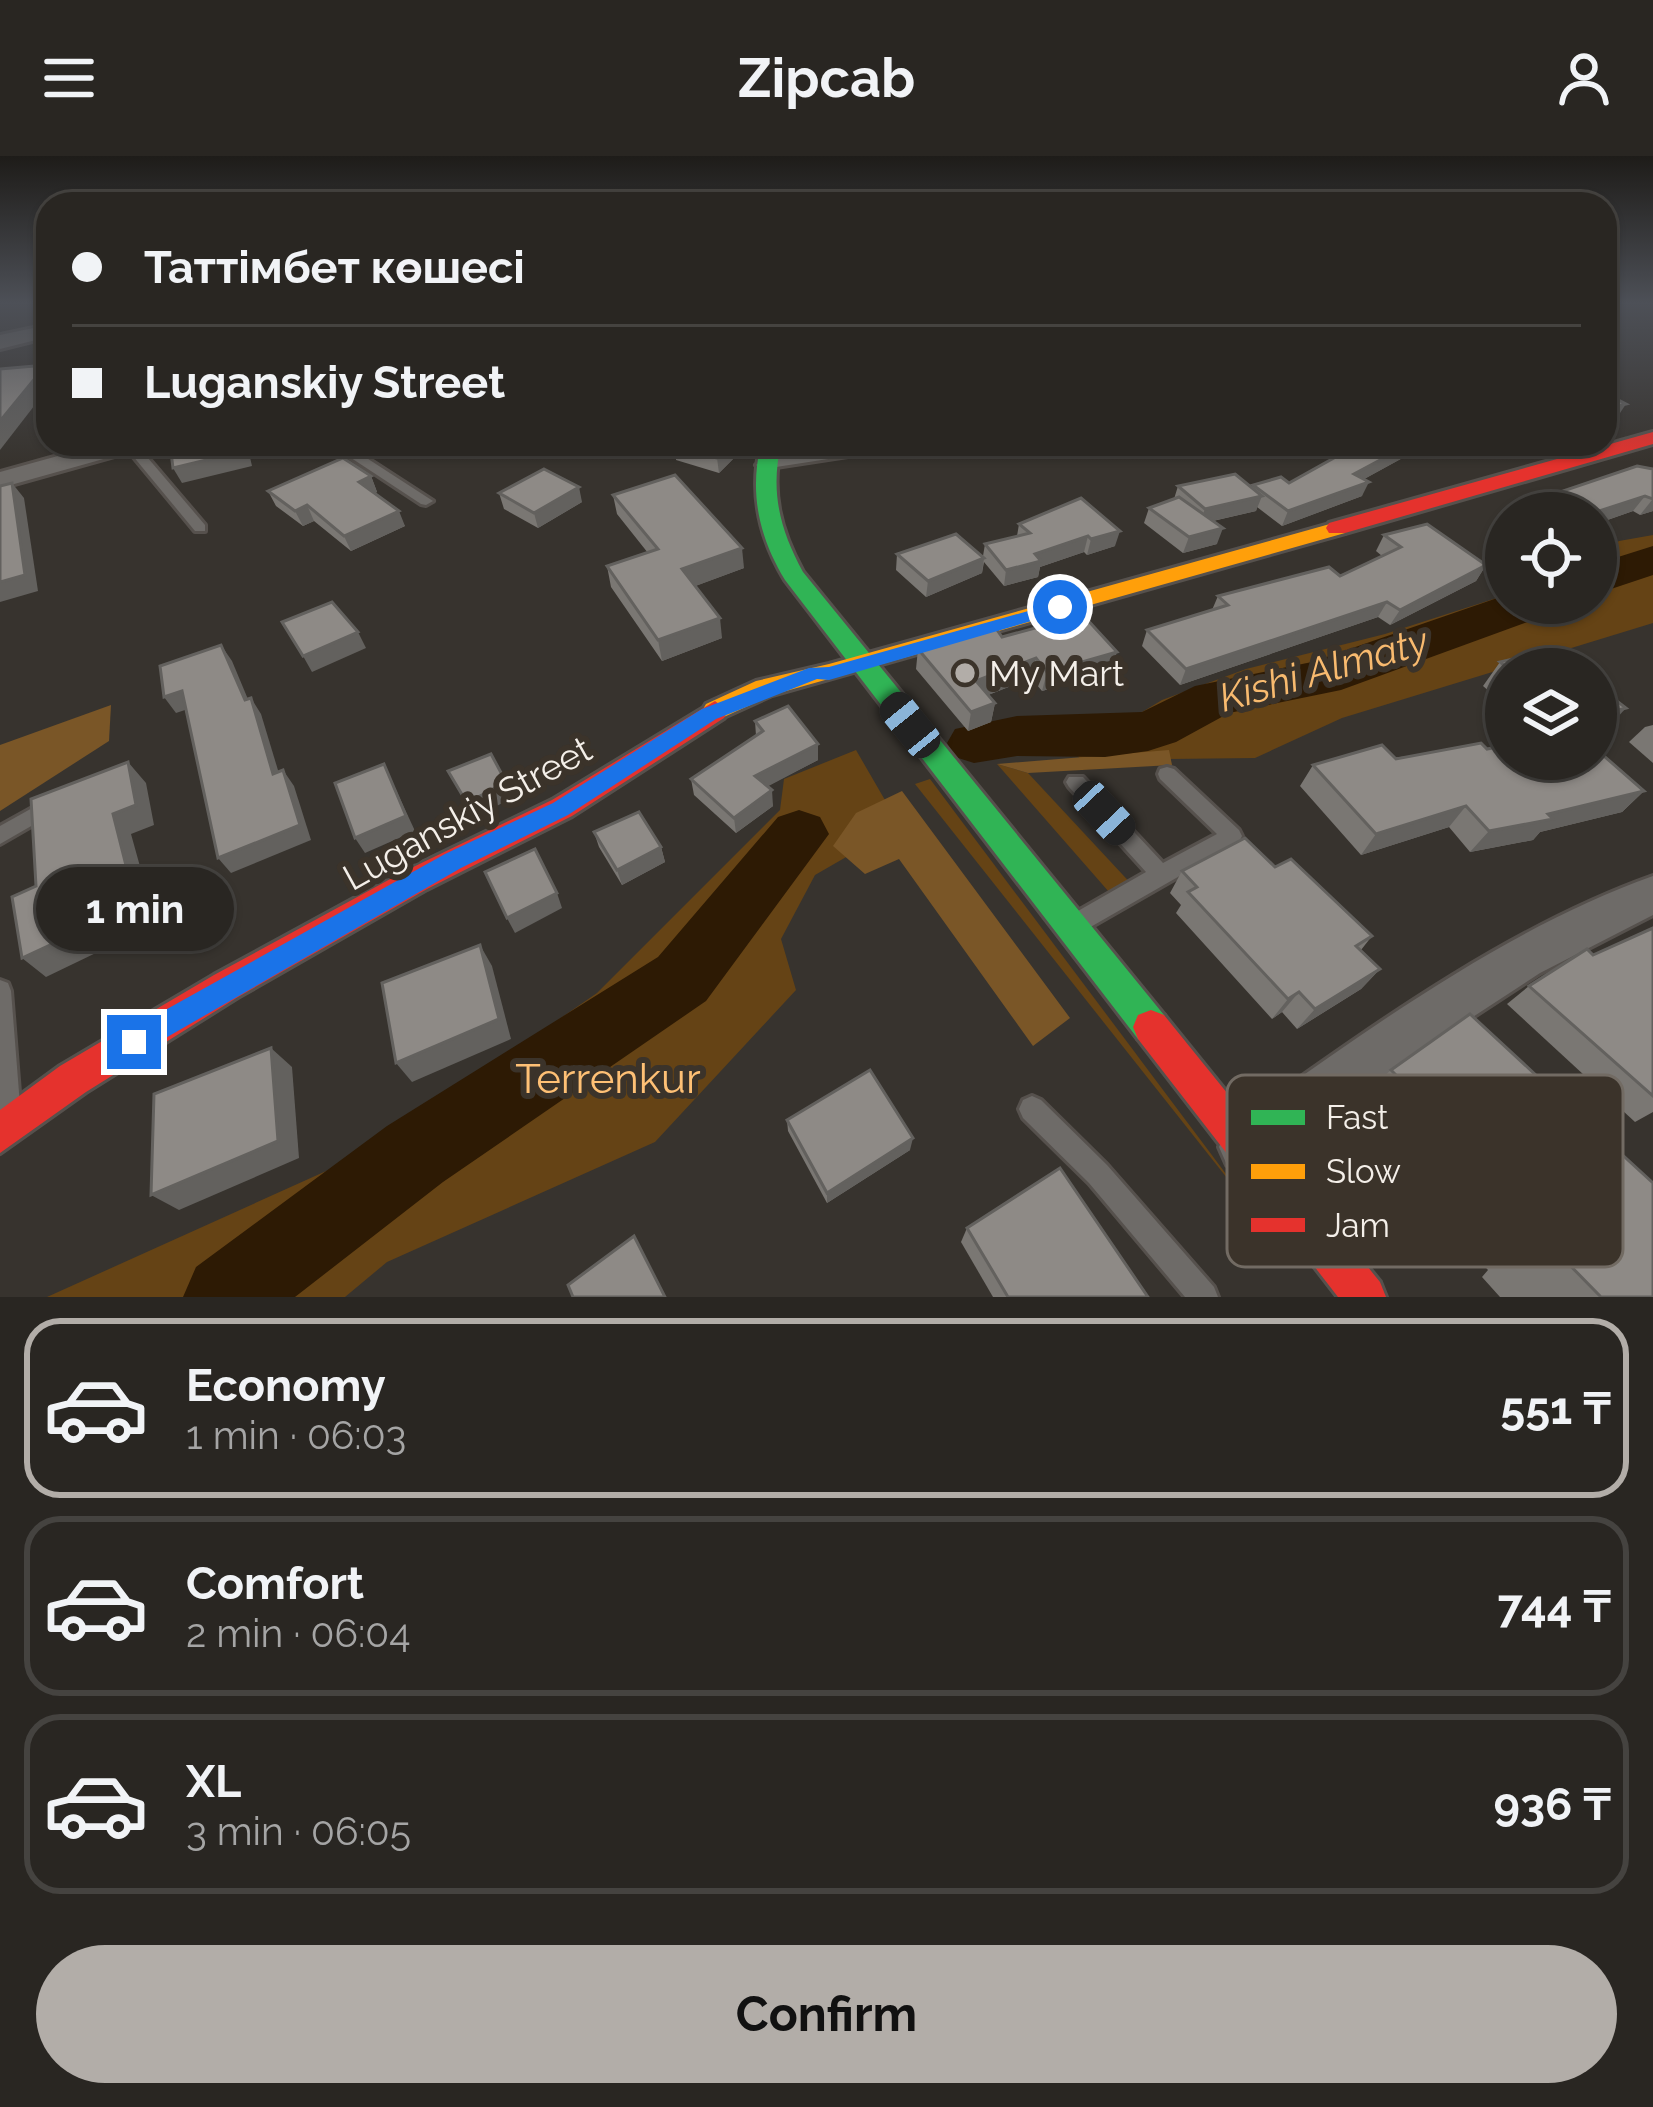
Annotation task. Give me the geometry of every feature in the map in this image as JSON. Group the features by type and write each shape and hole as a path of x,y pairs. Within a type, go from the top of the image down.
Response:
{"street":[{"name":"Luganskiy Street","path":"1617,448 1653,438"},
{"path":"0,480 86,456"},
{"path":"767,456 761,510 793,575 1227,1124"},
{"name":"Luganskiy Street","path":"4,1131 100,1063 235,981 453,861 560,809 709,714 780,684 1590,456"},
{"path":"1345,1075 1524,959 1653,894"},
{"path":"1335,1267 1354,1292"}],"lane":[{"path":"139,456 200,528"},
{"path":"355,456 426,501"},
{"path":"1070,927 1232,836 1167,774"},
{"path":"1076,782 1161,874"},
{"path":"0,836 31,814 68,797"},
{"path":"0,991 4,1131"},
{"path":"1032,1109 1098,1174 1204,1297"}],"green space":[{"path":"1653,535 1653,623 1571,648 1485,648 1485,674 1342,718 1255,758 1081,760 1053,722 1124,723 1162,700 1246,669 1385,634 1485,602 1485,624 1617,624 1619,541"},
{"name":"Terrenkur","path":"856,750 900,826 815,875 781,939 796,990 655,1142 387,1262 345,1297 47,1297 364,1154 597,993 780,810 784,779"},
{"path":"997,764 1028,773 1136,889 1116,900"},
{"path":"930,779 1227,1178 915,784"}],"shaded area":[{"path":"111,705 109,741 0,811 0,745"},
{"path":"1169,750 1172,765 1028,773 997,764"},
{"path":"902,791 1070,1018 1033,1046 899,859 865,874 833,846 856,813"}],"building":[{"path":"36,366 36,377 0,421 0,369"},
{"path":"171,456 223,456 173,468"},
{"path":"1337,456 1388,456 1354,474 1369,482 1288,511 1253,485 1281,477 1289,483"},
{"path":"343,458 371,476 359,482 399,511 344,536 307,505 295,511 268,491"},
{"path":"1637,466 1653,469 1653,499 1645,496 1617,505 1617,492 1560,492"},
{"path":"544,469 579,487 534,513 499,493"},
{"path":"1235,474 1262,496 1205,509 1178,486"},
{"path":"675,475 742,548 682,569 720,618 658,640 607,566 658,549 613,495"},
{"path":"12,483 25,575 0,582 0,486"},
{"path":"1179,497 1223,528 1189,537 1149,508"},
{"path":"1081,498 1120,531 1035,554 1041,561 1006,570 985,544 1030,533 1019,524"},
{"path":"1427,524 1485,566 1400,610 1387,602 1186,669 1147,630 1228,605 1218,596 1329,567 1340,576 1401,547 1384,535"},
{"path":"956,534 984,558 928,581 897,554"},
{"path":"332,602 358,632 303,656 282,622"},
{"path":"1083,615 1117,652 1047,672 1036,658 976,681 995,703 971,712 918,649 995,627 1002,637"},
{"path":"221,645 245,700 251,698 273,774 283,770 300,825 218,858 182,691 164,697 160,666"},
{"path":"788,706 818,744 755,776 772,790 734,818 691,779 763,731 755,721"},
{"path":"1481,743 1485,780 1617,780 1617,767 1644,791 1548,814 1553,819 1489,831 1466,806 1376,834 1313,765 1382,745 1396,759"},
{"path":"491,754 506,782 467,803 448,771"},
{"path":"128,762 136,805 113,814 136,905 22,958 12,897 36,886 31,799"},
{"path":"384,764 406,816 355,838 335,783"},
{"path":"639,812 661,847 617,870 594,832"},
{"path":"1245,838 1275,867 1291,859 1372,936 1356,946 1380,969 1315,1009 1299,992 1288,999 1188,892 1197,887 1182,871"},
{"path":"535,849 557,893 507,918 485,872"},
{"path":"1653,928 1653,1096 1529,986 1587,949 1593,955"},
{"path":"480,945 499,1019 396,1063 382,983"},
{"path":"1470,1014 1536,1075 1396,1075 1391,1070"},
{"path":"271,1048 278,1141 151,1195 154,1094"},
{"path":"870,1070 913,1138 827,1193 787,1120"},
{"path":"1623,1155 1653,1183 1653,1297 1601,1297 1572,1267 1623,1267"},
{"path":"1060,1168 1148,1297 1008,1297 967,1228"},
{"path":"634,1236 665,1297 573,1297 568,1285"}],"waterway":[{"name":"Kіshі Almaty","path":"1617,572 1653,559"},
{"name":"Kіshі Almaty","path":"974,743 1017,736 1105,737 1148,731 1214,699 1323,677 1485,617"},
{"name":"Kіshі Almaty","path":"226,1297 415,1154 682,979 799,834"}],"traffic: fast":[{"path":"768,456 767,512 793,575 1151,1027"}],"traffic: slow":[{"path":"715,711 765,687 829,673 1337,528"}],"traffic: jam":[{"path":"1617,448 1653,438"},
{"path":"1337,528 1590,456"},
{"path":"0,1134 73,1079 226,986 416,880 562,808 715,711"},
{"path":"1151,1027 1227,1123"},
{"path":"1341,1267 1365,1297"}],"place":[{"name":"My Mart","path":"965,673"}],"route":[{"path":"134,1042 453,861 560,809 709,714 815,673 829,674 1060,607"}]}
